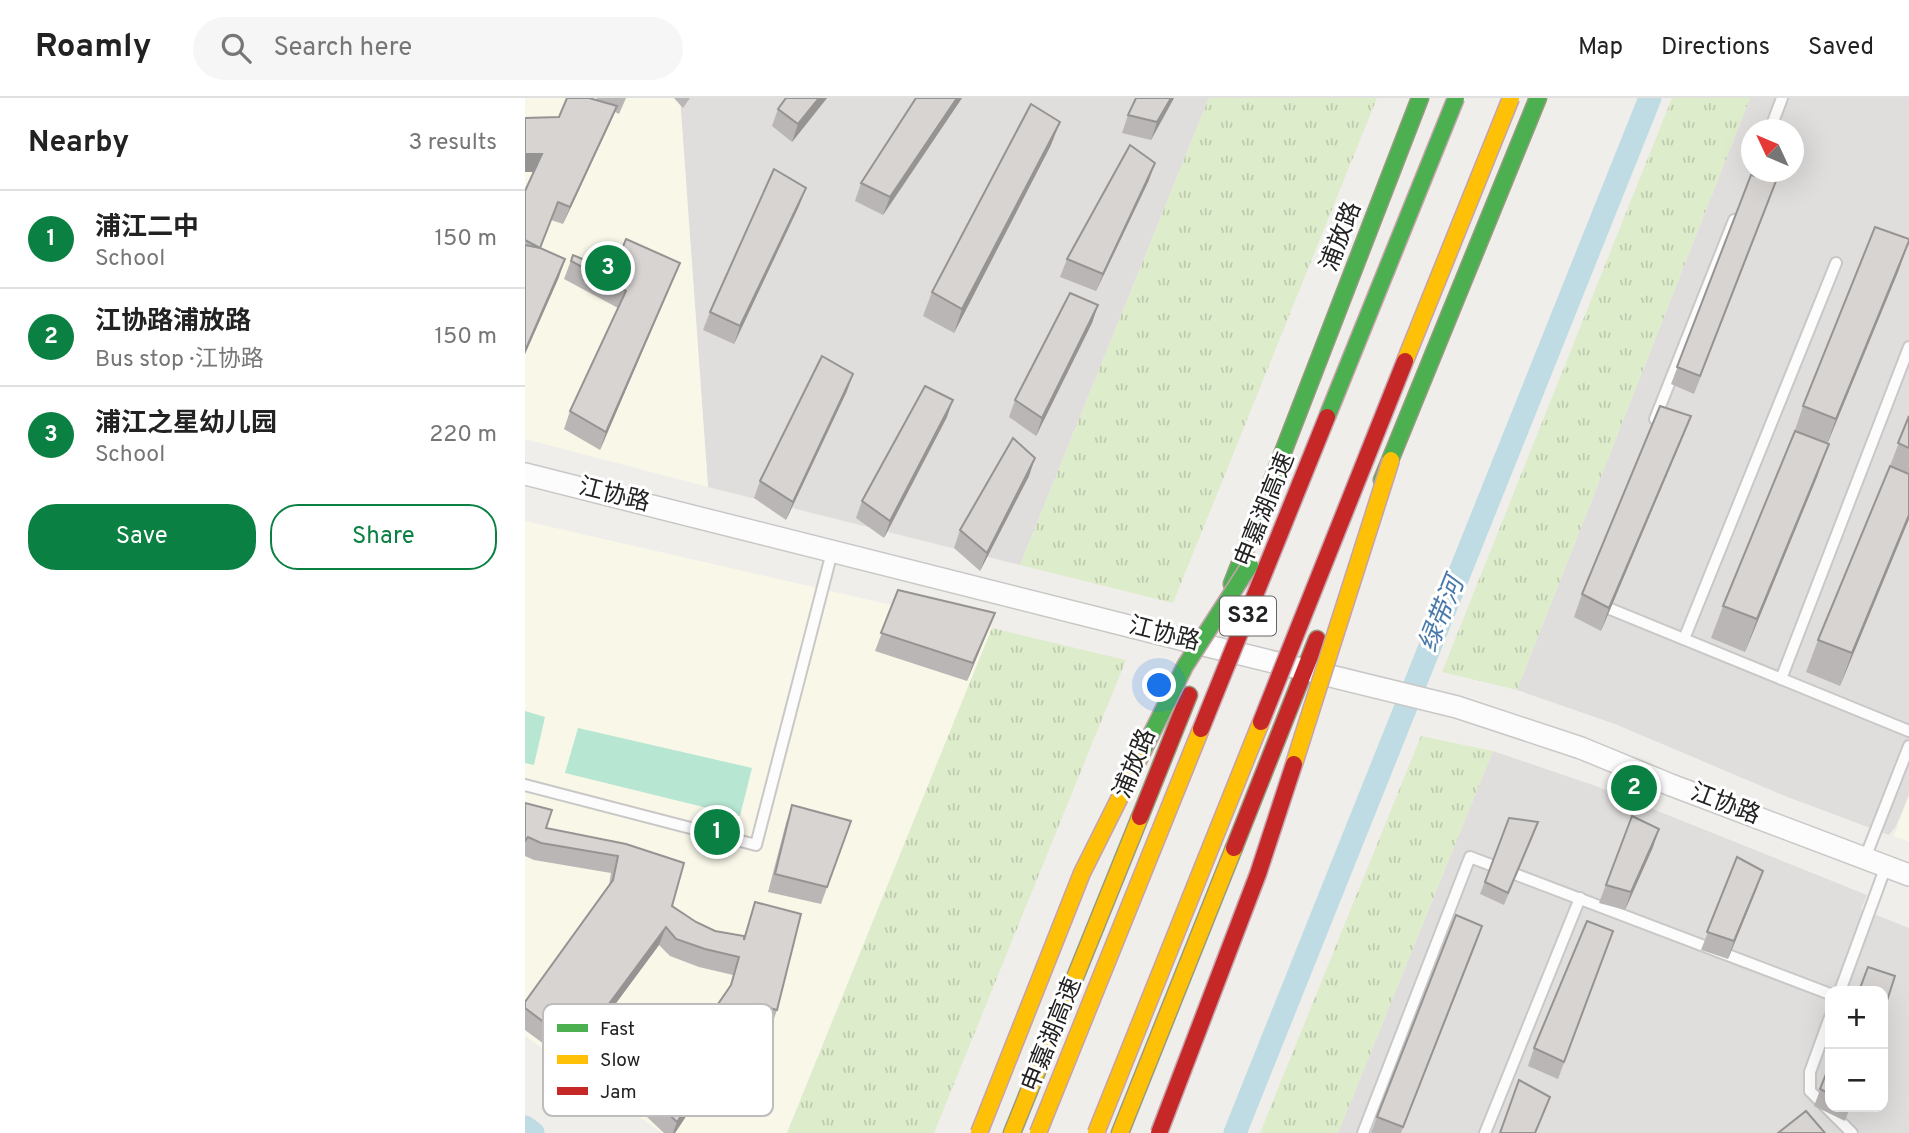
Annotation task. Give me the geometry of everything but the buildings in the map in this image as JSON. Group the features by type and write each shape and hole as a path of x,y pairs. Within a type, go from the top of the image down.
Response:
{"main road":[{"name":"浦放路","path":"1011,1133 1208,646 1420,98"},
{"name":"申嘉湖高速","path":"1038,1133 1456,98"},
{"name":"S32","path":"1096,1133 1511,98"},
{"path":"1120,1133 1305,669 1538,98"},
{"path":"1159,1133 1258,874 1404,416 1439,277"},
{"path":"978,1133 1083,873 1179,678 1299,490"}],"street":[{"name":"江协路","path":"525,474 1457,707 1581,748 1909,875"}],"lane":[{"path":"1774,119 1782,98"},
{"path":"1651,429 1740,205"},
{"path":"1683,639 1836,262"},
{"path":"1781,679 1909,347"},
{"path":"525,785 756,845 832,552"},
{"path":"1584,598 1909,731"},
{"path":"1865,858 1909,746"},
{"path":"1363,1133 1470,857 1825,991"},
{"path":"1842,986 1886,866"},
{"path":"1485,1133 1580,898"},
{"path":"1825,1031 1810,1072 1810,1090 1852,1133"}],"shaded area":[{"path":"525,98 680,98 708,487 525,439"},
{"path":"680,98 1209,98 1020,565 708,487"},
{"path":"1750,98 1909,98 1909,795 1896,826 1889,835 1785,796 1615,724 1517,690 1741,121 1741,182 1804,182 1804,119 1742,119"},
{"path":"525,521 992,628 787,1133 662,1133 638,1116 773,1116 773,1004 543,1004 543,1049 525,1036"},
{"path":"1493,751 1593,785 1867,895 1861,909 1909,928 1909,1133 1338,1133"},
{"path":"1909,795 1909,842 1894,836"}],"green space":[{"path":"1209,98 1377,98 1173,603 1020,565"},
{"path":"1672,98 1750,98 1517,690 1442,672"},
{"path":"992,628 1126,660 934,1133 787,1133"},
{"path":"525,711 545,717 534,765 525,763"},
{"path":"578,728 752,768 740,816 565,773"},
{"path":"1421,736 1493,751 1338,1133 1260,1133"}],"waterway":[{"name":"绿带河","path":"1235,1133 1650,98"},
{"path":"525,1127 533,1133"}],"traffic: fast":[{"path":"1232,584 1420,98"},
{"path":"1327,417 1456,98"},
{"path":"1382,480 1538,98"},
{"path":"1138,761 1185,666 1250,565"}],"traffic: slow":[{"path":"1405,361 1511,98"},
{"path":"1294,764 1391,460"},
{"path":"1096,1133 1261,722"},
{"path":"1038,1133 1201,729"},
{"path":"979,1133 1082,873 1138,761"},
{"path":"1012,1133 1140,817"},
{"path":"1120,1133 1234,848"}],"traffic: jam":[{"path":"1261,722 1405,361"},
{"path":"1201,729 1327,417"},
{"path":"1234,848 1317,639"},
{"path":"1140,817 1189,695"},
{"path":"1159,1133 1258,874 1294,764"}],"place":[{"name":"浦江之星幼儿园","path":"608,268"},
{"name":"江协路浦放路","path":"1634,788"},
{"name":"浦江二中","path":"717,832"}]}
